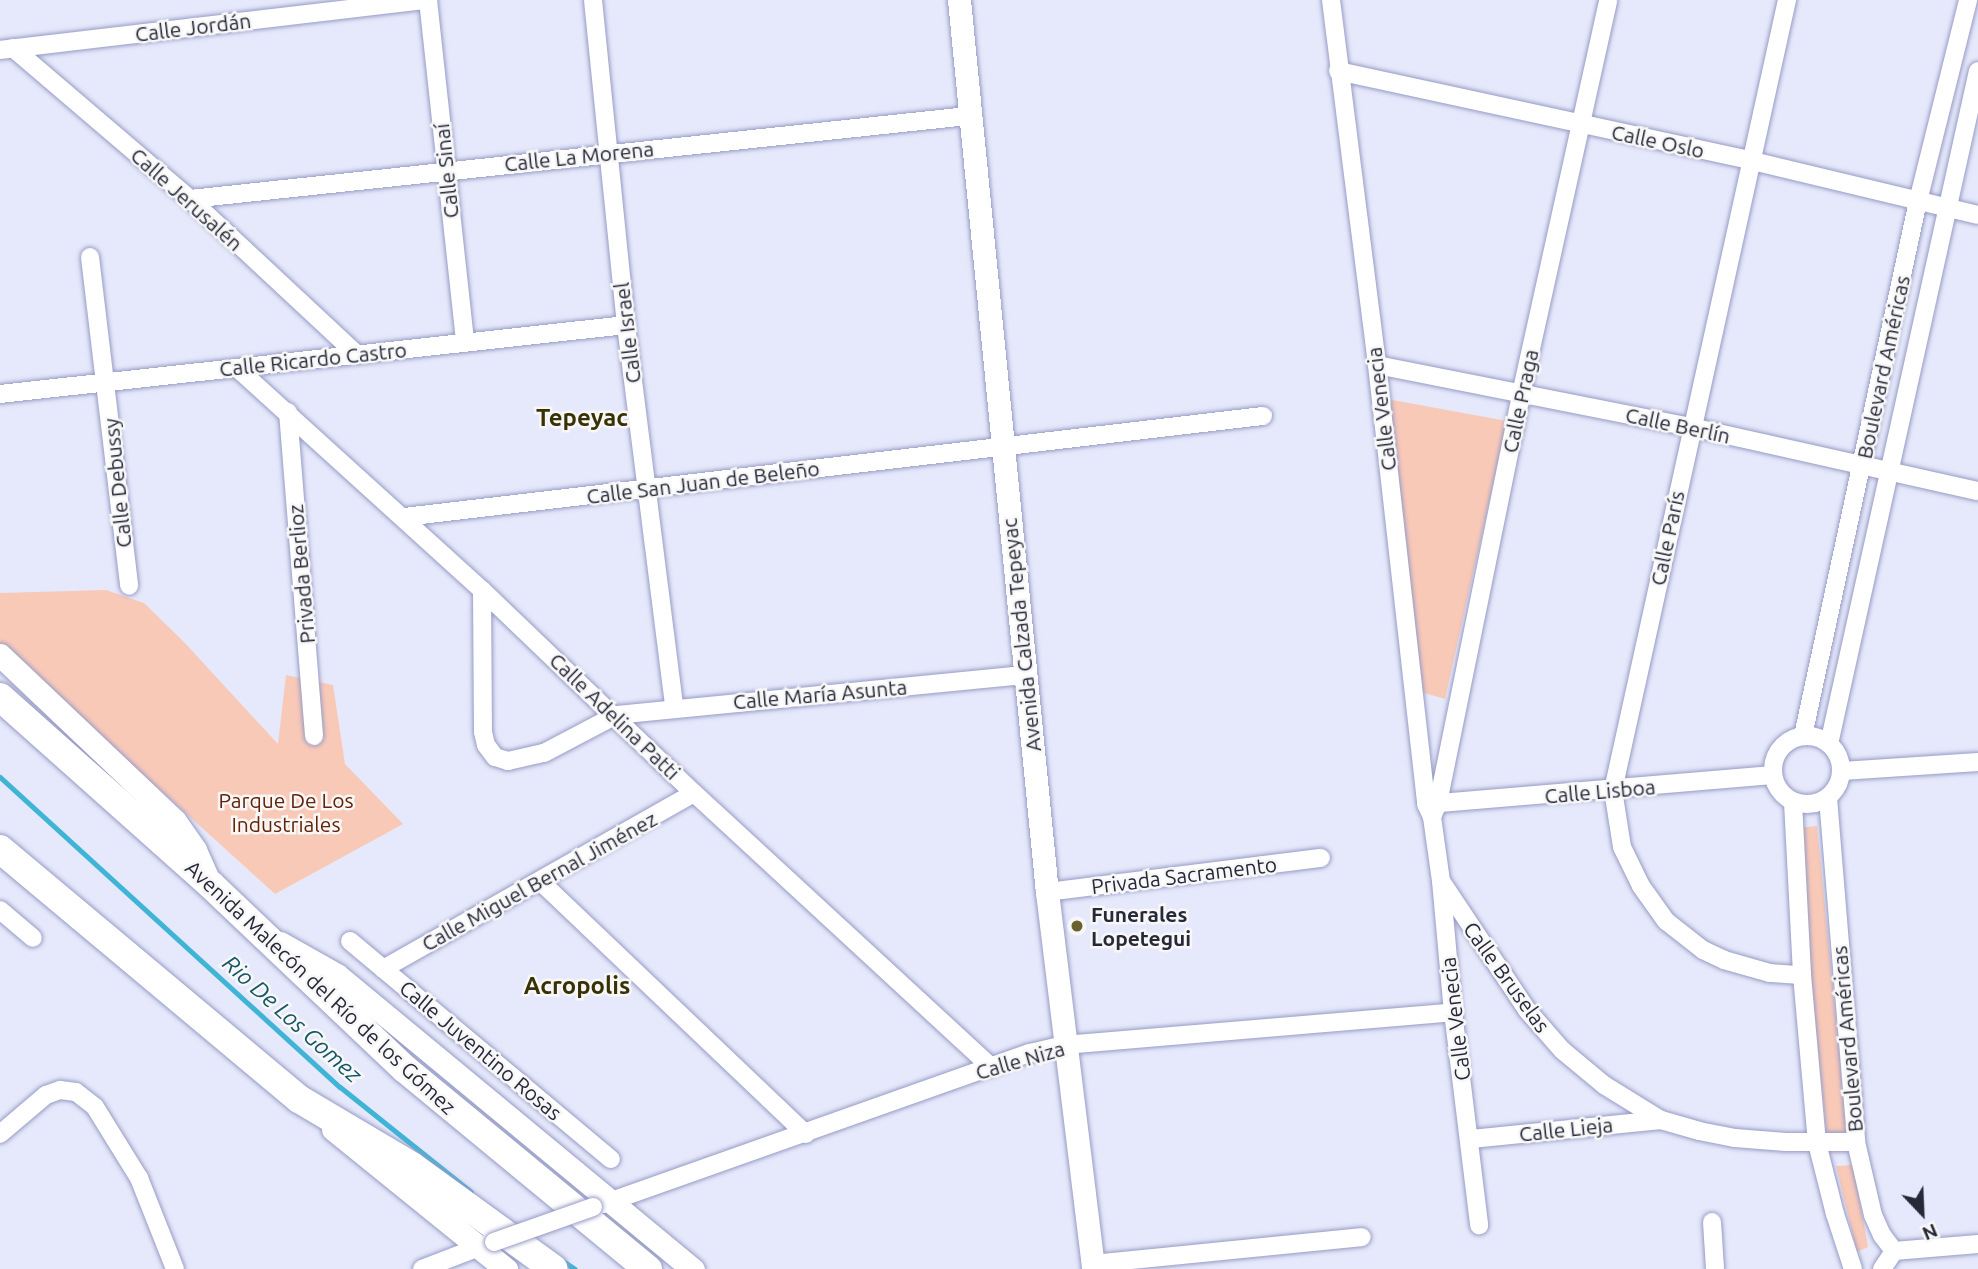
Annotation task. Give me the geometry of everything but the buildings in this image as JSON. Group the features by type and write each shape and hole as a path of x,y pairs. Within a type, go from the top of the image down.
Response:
{"main road":[{"name":"Avenida Malecón del Río de los Gómez","path":"0,697 211,885 405,1069 648,1269"},
{"path":"0,849 299,1099 412,1166 554,1269"}],"street":[{"name":"Calle Jordán","path":"6,49 428,0"},
{"name":"Calle Sinaí","path":"428,0 465,342"},
{"name":"Calle Israel","path":"593,0 626,325 674,707"},
{"name":"Avenida Calzada Tepeyac","path":"958,0 1047,891 1093,1267"},
{"name":"Calle Venecia","path":"1331,0 1441,881 1453,1012 1471,1139 1479,1225"},
{"name":"Calle Praga","path":"1432,808 1608,0"},
{"name":"Calle París","path":"1787,0 1753,161 1690,427 1613,790 1622,847 1641,886 1666,921 1703,950 1724,960 1770,973 1802,975"},
{"name":"Boulevard Américas","path":"1803,736 1918,201 1968,0"},
{"name":"Calle Jerusalén","path":"6,49 190,199 356,354"},
{"name":"Calle Oslo","path":"1338,71 1753,161 1978,215"},
{"name":"Boulevard Américas","path":"1829,744 1978,71"},
{"name":"Calle La Morena","path":"190,199 607,152 968,116"},
{"name":"Calle Debussy","path":"90,257 129,586"},
{"name":"Calle Ricardo Castro","path":"0,394 626,325"},
{"name":"Calle Berlín","path":"1377,365 1690,427 1978,491"},
{"name":"Calle Adelina Patti","path":"237,368 404,517 616,715 694,793 990,1067"},
{"name":"Privada Berlioz","path":"288,412 314,736"},
{"name":"Calle San Juan de Beleño","path":"404,517 1262,416"},
{"name":"Calle María Asunta","path":"482,590 483,732 486,745 495,757 508,761 544,753 616,715 674,707 1025,675"},
{"path":"0,655 174,821 195,850 211,885"},
{"path":"1803,736 1817,737 1829,744 1839,756 1842,771 1838,786 1828,798 1811,805 1793,802 1779,791 1773,775 1777,754 1792,739 1803,736"},
{"path":"1842,771 1978,762"},
{"name":"Calle Lisboa","path":"1432,808 1773,775"},
{"name":"Calle Miguel Bernal Jiménez","path":"383,969 694,793"},
{"name":"Boulevard Américas","path":"1828,798 1856,1142 1873,1215 1882,1235 1894,1251"},
{"name":"Boulevard Américas","path":"1793,802 1802,975 1817,1143 1835,1214 1853,1269"},
{"name":"Privada Sacramento","path":"1047,891 1321,858"},
{"path":"540,881 806,1134"},
{"name":"Calle Bruselas","path":"1441,881 1527,1010 1562,1050 1604,1085 1661,1120 1735,1138 1817,1143 1856,1142"},
{"path":"0,910 33,938"},
{"name":"Calle Juventino Rosas","path":"267,938 300,952 337,975 600,1204"},
{"name":"Calle Juventino Rosas","path":"350,941 611,1159"},
{"name":"Calle Niza","path":"422,1269 486,1244 806,1134 990,1067 1064,1045 1453,1012"},
{"path":"0,1134 46,1095 60,1090 76,1092 95,1107 139,1178 175,1269"},
{"path":"299,1099 372,1163 486,1244 506,1269"},
{"name":"Calle Lieja","path":"1471,1139 1661,1120"},
{"path":"600,1204 692,1269"},
{"path":"1712,1222 1715,1269"},
{"path":"1093,1267 1362,1237"},
{"path":"1882,1269 1894,1251 1978,1244"}],"green space":[{"path":"1387,399 1507,421 1445,699 1421,692"},
{"name":"Parque De Los Industriales","path":"106,590 144,603 184,642 278,744 286,675 333,685 345,764 403,824 275,894 0,645 0,593"},
{"path":"1817,826 1847,1131 1832,1134 1826,1130 1796,828"},
{"path":"1853,1165 1868,1247 1857,1252 1836,1166"}],"waterway":[{"name":"Rio De Los Gomez","path":"0,777 340,1087 471,1192"},
{"name":"Rio De Los Gomez","path":"563,1261 575,1269"}],"place":[{"name":"Funerales Lopetegui","path":"1077,926"}],"district":[{"name":"Tepeyac","path":"582,418"},
{"name":"Acropolis","path":"577,986"}]}
